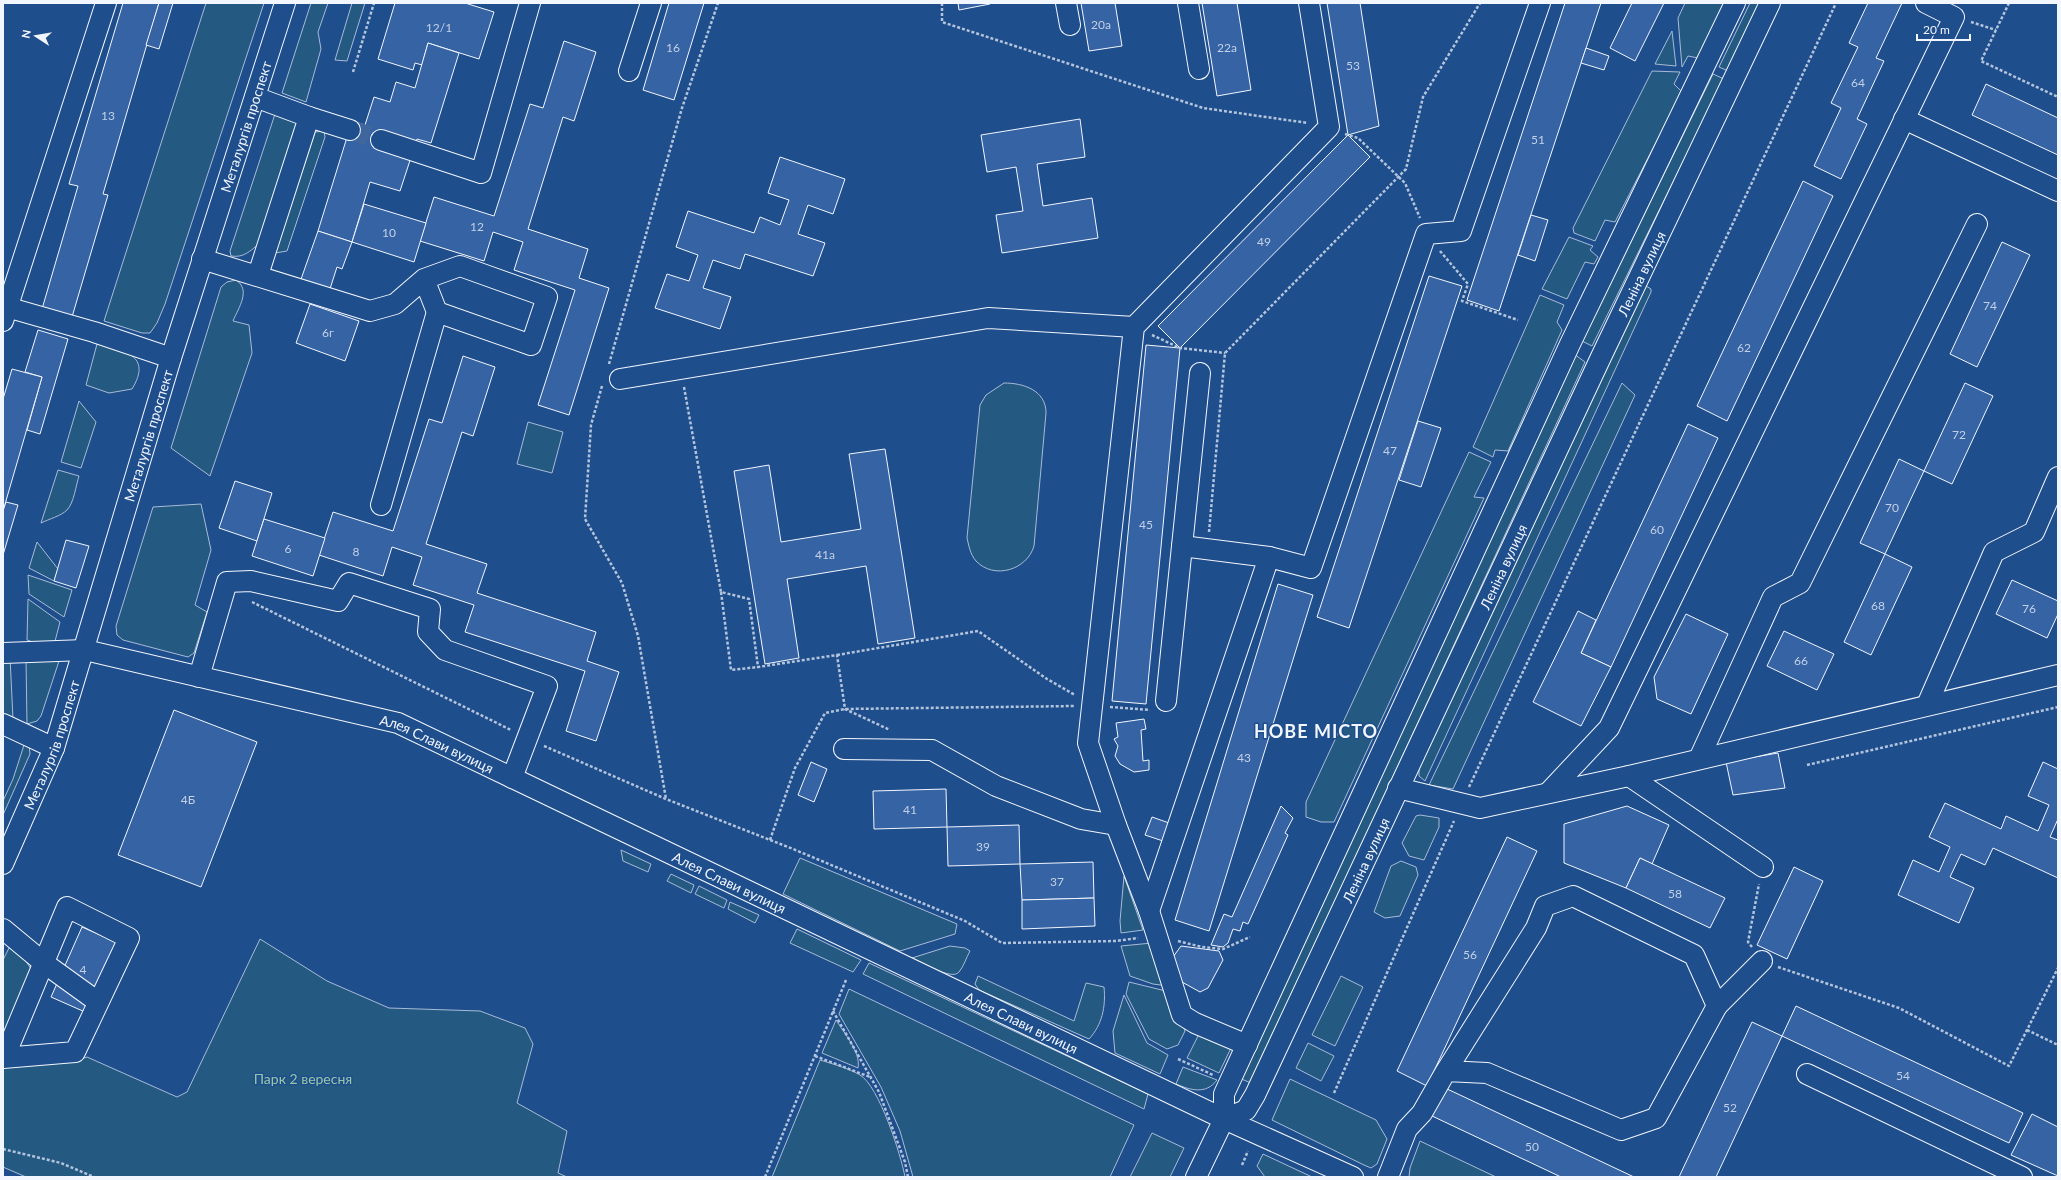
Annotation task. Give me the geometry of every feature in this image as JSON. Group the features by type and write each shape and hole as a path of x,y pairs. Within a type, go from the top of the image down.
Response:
{"street":[{"path":"106,3 4,311 171,358"},
{"name":"Металургів проспект","path":"3,864 54,748 85,650 171,358 285,3"},
{"path":"381,140 481,173 530,3"},
{"path":"629,71 651,3"},
{"path":"1066,3 1070,25"},
{"path":"1188,3 1198,69"},
{"path":"1247,1045 1195,1023 1182,1015 1149,911 1116,825 1088,743 1134,327 1329,127 1309,3"},
{"path":"1182,546 1269,557 1311,568 1426,234 1461,231 1540,3"},
{"path":"1196,1177 1224,1119 1224,1094 1570,344 1735,3"},
{"name":"Леніна вулиця","path":"1224,1119 1246,1110 1255,1095 1601,357 1770,3"},
{"path":"1548,793 1609,728 1954,17 1926,3"},
{"path":"255,97 350,130"},
{"path":"258,275 309,117"},
{"path":"1904,119 2058,191"},
{"path":"1700,759 1773,597 1800,583 1977,224"},
{"path":"202,259 258,275 370,311 395,304 424,279 460,266 547,297 531,345 437,312"},
{"path":"381,505 437,312 424,279"},
{"path":"611,375 681,369 988,318 1134,327"},
{"path":"1166,701 1200,373"},
{"path":"1927,705 1994,552 2034,532 2058,477"},
{"path":"1149,911 1269,557"},
{"path":"199,677 228,582 251,581 338,601 349,583 430,609 428,632 445,650 547,686 512,778"},
{"name":"Алея Слави вулиця","path":"3,653 85,650 398,723 1224,1119 1353,1177"},
{"path":"1398,788 1480,808 1629,776 2058,675"},
{"path":"3,724 54,748"},
{"path":"844,749 932,750 996,786 1081,819 1116,825"},
{"path":"1629,776 1763,867"},
{"path":"1388,1177 1407,1129 1422,1113 1446,1071 1536,928 1545,906 1572,896 1694,955 1717,1006"},
{"path":"67,907 128,938 98,1002 75,1052 4,1058 67,907"},
{"path":"3,930 44,963 98,1002"},
{"path":"1446,1071 1487,1073 1621,1130 1656,1118 1717,1006 1762,961"},
{"path":"1807,1074 2022,1177"}],"path":[{"path":"353,72 374,3"},
{"path":"666,799 638,636 622,582 585,519 591,425 611,375 682,108 718,3"},
{"path":"942,3 942,22 1203,108 1295,120 1329,127 1358,138 1405,183 1426,234 1468,284 1462,300 1518,320"},
{"path":"1207,549 1225,353 1406,169 1423,97 1480,3"},
{"path":"1334,1093 1461,803 1836,3"},
{"path":"2009,3 1981,61 2058,97"},
{"path":"1954,17 1996,30"},
{"path":"1134,327 1180,348 1225,353"},
{"path":"681,369 721,592 731,670 758,668 978,631 1047,679 1092,706"},
{"path":"721,592 748,599 758,668"},
{"path":"224,593 238,595 527,738 666,799 770,840 965,921 1002,943 1116,941 1157,936 1202,947 1223,949 1250,937"},
{"path":"837,655 845,709"},
{"path":"770,840 795,768 825,713 845,709 1092,706 1155,710 1166,701"},
{"path":"1807,765 2058,707"},
{"path":"845,709 892,731"},
{"path":"1763,867 1748,942 1762,961 1899,1008 2009,1066 2058,968"},
{"path":"765,1177 846,980"},
{"path":"833,1011 879,1092 903,1155 908,1177"},
{"path":"2027,1030 2058,1045"},
{"path":"815,1056 870,1077"},
{"path":"3,1149 61,1163 94,1177"}],"green space":[{"path":"206,3 264,3 165,304 157,323 150,333 142,333 104,321"},
{"path":"311,3 328,3 318,32 321,49 306,102 282,93"},
{"path":"352,3 365,3 347,61 335,60"},
{"path":"1685,3 1724,3 1698,58 1688,56 1682,67 1678,18"},
{"path":"1750,3 1761,3 1728,71 1719,67"},
{"path":"1672,31 1676,66 1655,64"},
{"path":"1652,71 1680,72 1674,84 1682,92 1615,222 1605,220 1595,241 1574,233 1573,228"},
{"path":"1713,74 1724,79 1592,346 1582,341"},
{"path":"275,114 298,121 260,243 243,255 231,256 230,251"},
{"path":"324,131 325,137 287,251 275,253 315,132"},
{"path":"1569,237 1593,246 1590,250 1598,257 1594,264 1585,262 1567,299 1542,289"},
{"path":"236,280 243,289 243,294 241,305 233,321 249,325 252,353 210,476 171,448 221,287 227,282"},
{"path":"1642,286 1646,286 1651,289 1651,292 1425,781 1419,776 1419,768"},
{"path":"1540,295 1564,305 1557,322 1562,330 1508,451 1495,450 1493,457 1473,447"},
{"path":"97,344 125,352 137,361 139,368 138,378 132,389 109,393 86,385"},
{"path":"1574,354 1585,362 1251,1083 1239,1078"},
{"path":"1004,383 1026,386 1038,393 1045,405 1046,413 1034,546 1025,561 1009,570 1000,571 983,567 976,561 971,553 967,538 980,405 986,395"},
{"path":"1622,383 1635,395 1453,789 1429,785"},
{"path":"79,401 96,422 81,468 61,462"},
{"path":"528,422 563,432 552,473 517,464"},
{"path":"1469,452 1491,462 1474,497 1484,498 1334,822 1321,822 1306,817 1306,802"},
{"path":"58,470 79,476 73,499 67,510 58,516 41,523"},
{"path":"201,504 211,550 195,605 207,612 194,653 188,657 123,640 117,635 116,626 153,507"},
{"path":"37,542 58,569 54,581 29,568"},
{"path":"28,575 72,590 64,617 29,594"},
{"path":"28,599 60,622 53,649 27,640"},
{"path":"3,657 10,657 13,719 3,713"},
{"path":"60,658 41,716 37,721 27,724 26,659"},
{"path":"25,742 29,745 30,754 3,815 3,801 13,779"},
{"path":"1420,815 1439,818 1439,827 1424,860 1409,856 1402,843 1416,816"},
{"path":"621,850 651,864 648,872 623,861"},
{"path":"800,858 957,924 955,934 900,951 783,894"},
{"path":"1401,861 1416,867 1418,875 1400,916 1385,918 1374,912 1391,866"},
{"path":"671,874 694,885 691,893 667,881"},
{"path":"1124,876 1143,930 1121,933 1120,921"},
{"path":"699,886 727,900 724,908 695,894"},
{"path":"730,902 759,915 755,923 728,909"},
{"path":"797,929 861,960 853,972 790,943"},
{"name":"Парк 2 вересня","path":"260,939 327,981 389,1008 480,1011 525,1028 533,1044 517,1103 567,1131 558,1173 567,1177 26,1177 3,1167 3,1068 78,1060 87,1057 177,1097 187,1092"},
{"path":"1152,943 1168,986 1153,984 1130,976 1121,946"},
{"path":"950,946 965,948 970,951 961,970 955,974 944,973 912,958"},
{"path":"9,948 20,952 33,972 3,1041 3,960"},
{"path":"869,963 1148,1094 1144,1109 863,974"},
{"path":"978,976 1074,1021 1086,983 1104,987 1104,1009 1100,1022 1089,1039 979,990 975,984"},
{"path":"1341,976 1363,987 1335,1046 1312,1035"},
{"path":"1129,982 1170,992 1185,1031 1178,1045 1167,1049 1149,1039 1126,994"},
{"path":"849,989 1134,1125 1110,1177 913,1177 900,1131 881,1087 839,1014"},
{"path":"1124,995 1147,1043 1168,1055 1160,1074 1115,1053 1113,1031"},
{"path":"836,1020 854,1049 857,1056 858,1068 822,1053"},
{"path":"1199,1034 1231,1048 1219,1073 1187,1058"},
{"path":"1308,1043 1334,1056 1321,1081 1296,1068"},
{"path":"820,1060 851,1070 860,1075 867,1082 882,1106 899,1153 905,1177 772,1177"},
{"path":"1183,1067 1217,1080 1208,1088 1198,1090 1181,1086 1176,1084"},
{"path":"1290,1079 1376,1120 1387,1139 1377,1164 1371,1168 1272,1120"},
{"path":"1152,1133 1184,1148 1170,1177 1130,1177"},
{"path":"1420,1141 1496,1177 1409,1177 1410,1168"},
{"path":"1263,1154 1312,1177 1265,1177 1257,1166"}],"building":[{"path":"123,3 159,3 103,194 108,195 72,317 42,309 78,186 69,184"},
{"path":"159,3 173,3 159,49 146,45"},
{"path":"395,3 465,3 494,12 479,59 428,43 422,65 415,63 413,70 378,59"},
{"path":"669,3 704,3 674,100 643,90"},
{"path":"958,3 990,3 990,4 959,10"},
{"path":"1081,3 1115,3 1122,46 1089,51"},
{"path":"1202,3 1237,3 1251,90 1217,96"},
{"path":"1327,3 1360,3 1379,126 1348,135"},
{"path":"1565,3 1601,3 1499,311 1467,300"},
{"path":"1632,3 1664,3 1635,61 1610,48"},
{"path":"1868,3 1902,3 1876,58 1884,61 1857,119 1867,124 1841,179 1814,166 1841,108 1831,103 1858,47 1849,43"},
{"path":"564,41 596,52 574,121 563,117 528,229 588,249 579,278 609,288 569,415 538,405 575,290 514,270 523,242 493,232 484,261 420,241 434,197 494,216 530,104 543,108"},
{"path":"428,43 459,53 431,143 417,139 400,191 370,182 352,242 318,231 352,121 365,125 374,97 390,102 396,82 415,88"},
{"path":"1586,48 1609,56 1604,70 1581,63"},
{"path":"1986,84 2058,118 2058,155 1972,115"},
{"path":"1080,119 1085,157 1037,164 1043,206 1092,198 1098,238 1002,253 996,215 1023,211 1016,167 987,172 981,135"},
{"path":"1348,135 1370,157 1180,348 1158,326"},
{"path":"780,157 845,179 833,214 808,205 798,234 825,243 813,276 745,254 740,269 713,260 703,288 731,297 720,329 655,308 667,274 689,281 698,255 676,247 688,211 754,233 760,217 780,225 789,200 768,193"},
{"path":"1803,181 1833,196 1727,421 1697,406"},
{"path":"364,204 426,223 414,262 352,242"},
{"path":"1531,215 1548,220 1535,261 1518,255"},
{"path":"318,231 352,242 342,269 337,267 329,292 300,282"},
{"path":"2002,242 2030,255 1977,367 1950,354"},
{"path":"1429,276 1462,286 1349,628 1317,617"},
{"path":"310,304 359,321 345,361 296,343"},
{"path":"38,330 68,339 40,434 27,430 42,377 25,372"},
{"path":"1146,345 1180,348 1146,704 1112,701"},
{"path":"463,356 495,367 473,436 462,432 426,544 487,564 477,593 596,632 587,661 619,672 596,741 566,731 585,671 465,632 474,605 413,585 422,557 392,547 383,576 319,555 333,512 393,531 429,419 442,423"},
{"path":"12,369 42,377 3,511 3,399"},
{"path":"1965,383 1993,396 1952,484 1924,471"},
{"path":"1418,421 1441,428 1421,487 1399,480"},
{"path":"1688,424 1718,438 1611,667 1581,653"},
{"path":"885,449 915,638 878,644 866,566 787,579 799,658 765,664 734,471 769,465 781,542 861,529 849,454"},
{"path":"1899,459 1924,471 1885,554 1860,543"},
{"path":"235,481 272,493 257,541 219,528"},
{"path":"6,502 18,505 3,555 3,511"},
{"path":"264,519 325,538 313,576 252,556"},
{"path":"66,540 89,546 76,588 54,581"},
{"path":"1885,554 1912,567 1871,655 1844,642"},
{"path":"2012,580 2058,601 2058,614 2047,638 1996,614"},
{"path":"1278,584 1313,595 1209,931 1175,920"},
{"path":"1578,611 1596,620 1581,653 1611,667 1581,726 1533,702"},
{"path":"1686,614 1728,634 1691,714 1657,699 1654,677"},
{"path":"1784,631 1834,654 1817,690 1767,666"},
{"path":"174,710 257,742 201,887 118,855"},
{"path":"1144,719 1146,729 1141,730 1143,761 1149,760 1149,770 1134,772 1120,764 1115,756 1118,746 1114,739 1118,737 1116,723"},
{"path":"1778,753 1785,788 1733,795 1726,762"},
{"path":"811,762 827,769 814,802 798,795"},
{"path":"2043,762 2058,769 2058,819 2050,837 2058,840 2058,878 1993,848 1985,865 1961,854 1950,877 1974,888 1959,923 1898,895 1913,860 1939,872 1950,847 1929,837 1945,803 2001,829 2006,816 2038,831 2049,805 2028,796"},
{"path":"946,789 947,827 874,829 873,791"},
{"path":"1281,806 1293,818 1285,833 1288,835 1248,924 1243,922 1240,931 1233,929 1228,943 1223,947 1211,945 1224,914 1232,917"},
{"path":"1627,806 1669,825 1652,864 1640,858 1626,888 1564,863 1564,824"},
{"path":"1152,817 1172,824 1166,842 1145,835"},
{"path":"1019,825 1020,864 948,866 947,827"},
{"path":"1507,837 1537,851 1427,1086 1397,1071"},
{"path":"1640,858 1725,898 1710,928 1626,888"},
{"path":"1093,862 1094,898 1022,900 1020,864"},
{"path":"1794,867 1823,881 1787,959 1757,945"},
{"path":"1094,898 1095,926 1022,929 1022,900"},
{"path":"82,927 116,942 85,1012 51,997"},
{"path":"1181,946 1219,951 1223,960 1208,988 1200,992 1182,982 1173,957"},
{"path":"1796,1006 2023,1113 2009,1143 1782,1036"},
{"path":"1752,1022 1782,1036 1716,1177 1679,1177"},
{"path":"1443,1087 1634,1177 1561,1177 1430,1115"},
{"path":"2032,1114 2058,1127 2058,1176 2011,1155"}],"tunnel":[{"path":"350,130 381,140"}],"district":[{"name":"НОВЕ МІСТО","path":"1316,731"}]}
